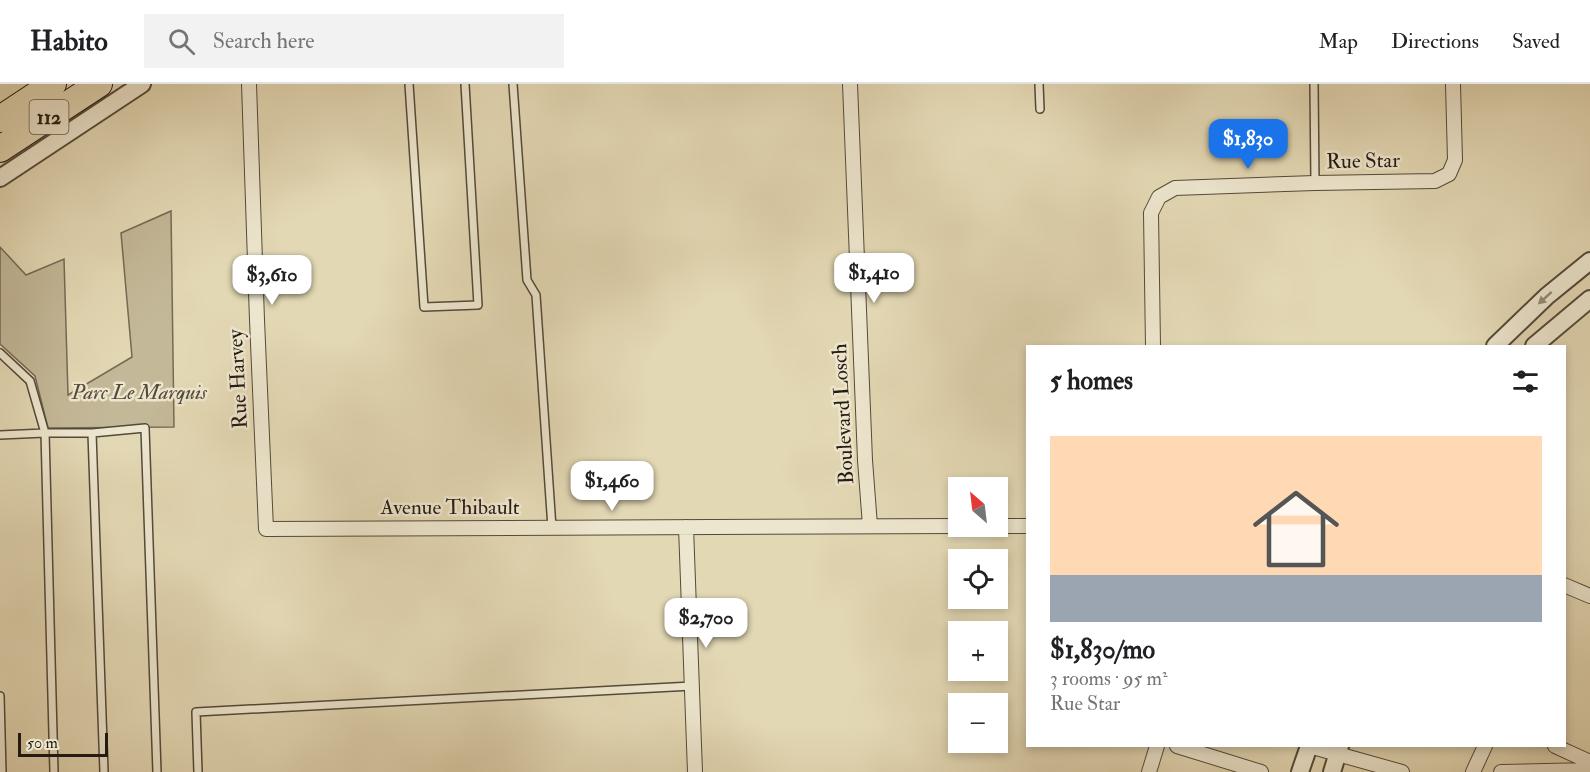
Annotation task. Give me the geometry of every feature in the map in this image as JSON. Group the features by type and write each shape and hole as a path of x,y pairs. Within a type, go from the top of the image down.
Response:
{"highway":[{"name":"112","path":"0,119 53,84"},
{"name":"112","path":"0,149 99,84"}],"street":[{"path":"0,178 142,84"},
{"name":"Rue Harvey","path":"249,84 266,529"},
{"name":"Boulevard Losch","path":"850,84 865,460 870,526"},
{"name":"Rue Star","path":"1154,345 1151,213 1159,197 1176,188 1435,181 1449,174 1455,160 1452,84"},
{"path":"1496,345 1547,296 1590,261"},
{"path":"1535,345 1590,299"},
{"name":"Avenue Thibault","path":"266,529 948,526"},
{"path":"1008,526 1026,526"},
{"path":"686,527 695,772"},
{"path":"1566,586 1590,596"},
{"path":"1149,772 1157,747"},
{"path":"1180,747 1261,772"},
{"path":"1300,772 1309,747"},
{"path":"1316,747 1338,750 1402,772"},
{"path":"1473,772 1485,747"},
{"path":"1557,747 1590,762"},
{"path":"1332,772 1338,750"},
{"path":"1501,772 1590,770"}],"lane":[{"path":"409,84 424,307 478,305 465,84"},
{"path":"513,84 527,280 536,295 552,528"},
{"path":"1039,84 1040,109"},
{"path":"1314,84 1315,183"},
{"path":"0,353 30,381 45,433 54,772"},
{"path":"0,435 92,433 145,428 157,772"},
{"path":"92,433 104,772"},
{"path":"198,772 196,712 692,686"},
{"path":"0,696 2,772"}],"green space":[{"name":"Parc Le Marquis","path":"171,211 174,427 48,428 35,376 0,344 0,247 26,275 64,259 68,395 132,357 121,233"}]}
